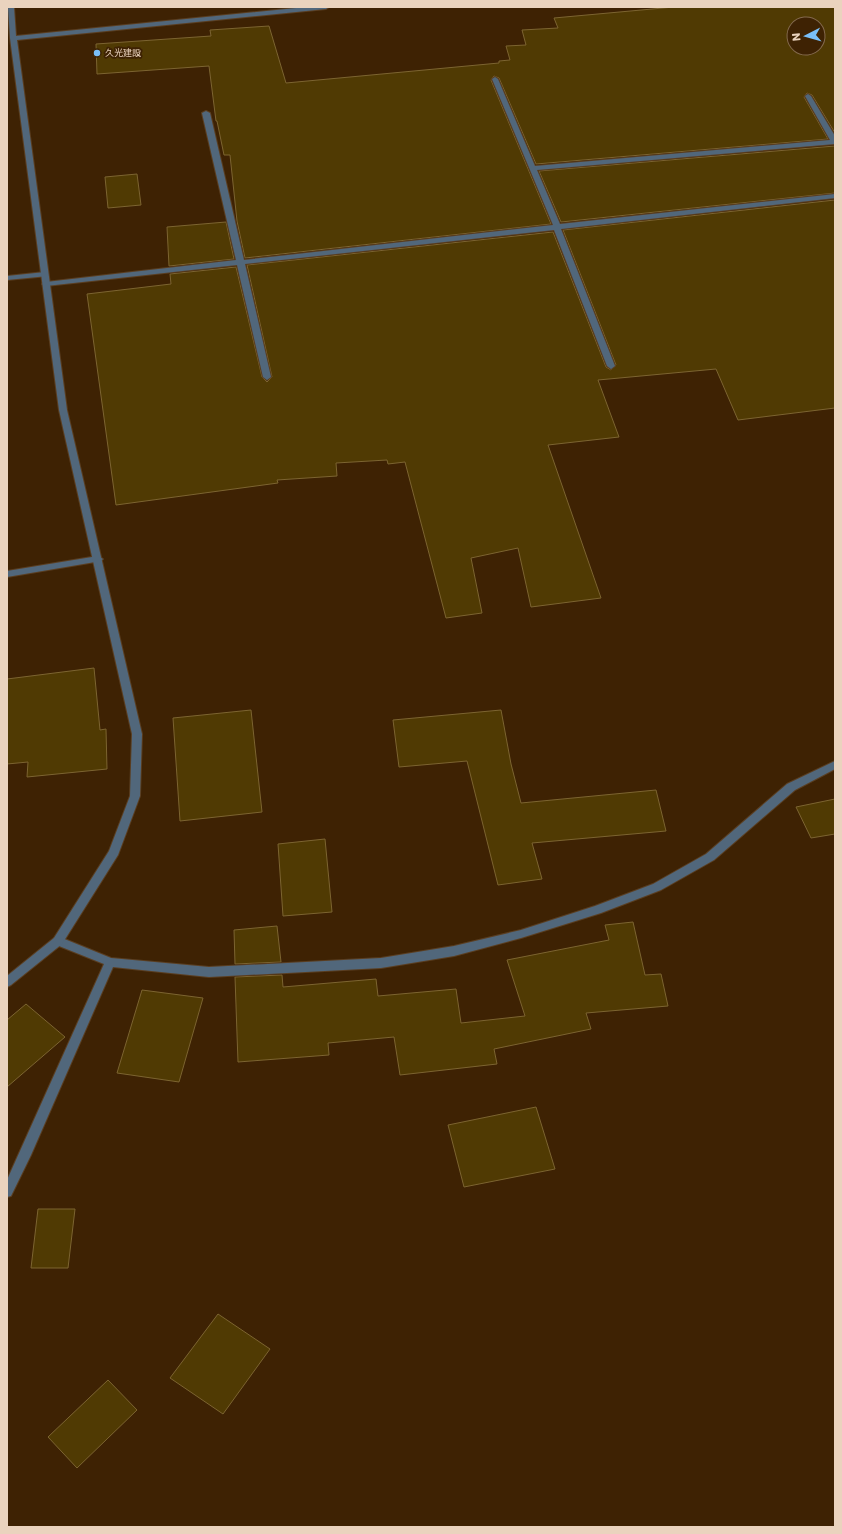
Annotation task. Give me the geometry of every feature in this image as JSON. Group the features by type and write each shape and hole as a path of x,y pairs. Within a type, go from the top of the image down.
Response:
{"street":[{"path":"7,982 58,941 114,852 135,796 137,734 98,559 62,410 45,274 10,38 11,7"},
{"path":"10,38 326,7"},
{"path":"495,79 557,227 611,366"},
{"path":"532,168 835,142 808,96"},
{"path":"206,113 267,377"},
{"path":"46,284 835,196"},
{"path":"7,278 45,274"},
{"path":"7,574 98,559"},
{"path":"58,941 110,962 210,972 381,963 454,951 521,934 597,910 656,887 710,857 791,787 835,765"},
{"path":"7,1192 110,962"}],"building":[{"path":"674,7 835,7 835,133 812,95 807,93 804,97 828,139 536,164 499,78 494,76 491,80 551,224 245,258 237,221 230,155 224,155 216,121 209,66 97,74 96,44 211,36 210,30 269,26 286,83 499,63 499,61 510,60 506,46 526,45 522,30 558,28 554,18"},
{"path":"835,146 835,193 561,222 539,171"},
{"path":"137,174 141,205 108,208 105,177"},
{"path":"835,200 835,408 738,420 716,369 598,380 619,437 548,445 601,598 531,607 518,548 471,558 482,613 446,618 405,462 388,464 387,460 336,463 337,476 277,480 278,483 116,505 87,294 171,284 170,274 236,267 262,377 267,382 272,377 247,265 553,232 606,367 611,370 616,365 563,230"},
{"path":"226,222 234,259 169,266 167,227"},
{"path":"94,668 100,730 106,729 107,769 27,777 28,762 7,764 7,679"},
{"path":"251,710 262,812 180,821 173,718"},
{"path":"501,710 511,764 521,803 656,790 666,831 532,843 542,879 498,885 467,761 399,767 393,720"},
{"path":"835,799 835,834 811,838 796,807"},
{"path":"325,839 332,912 283,916 278,844"},
{"path":"633,922 645,975 661,974 668,1006 586,1013 591,1029 494,1049 497,1064 400,1075 394,1037 328,1043 329,1055 238,1062 235,977 282,975 283,987 376,979 378,996 456,989 461,1023 525,1016 507,960 609,940 605,925"},
{"path":"277,926 281,962 235,964 234,930"},
{"path":"142,990 203,998 179,1082 117,1073"},
{"path":"26,1004 65,1037 7,1087 7,1020"},
{"path":"536,1107 555,1169 464,1187 448,1125"},
{"path":"38,1209 75,1209 68,1268 31,1268"},
{"path":"218,1314 270,1349 223,1414 170,1378"},
{"path":"108,1380 137,1410 77,1468 48,1437"}],"place":[{"name":"久光建設","path":"97,53"}]}
